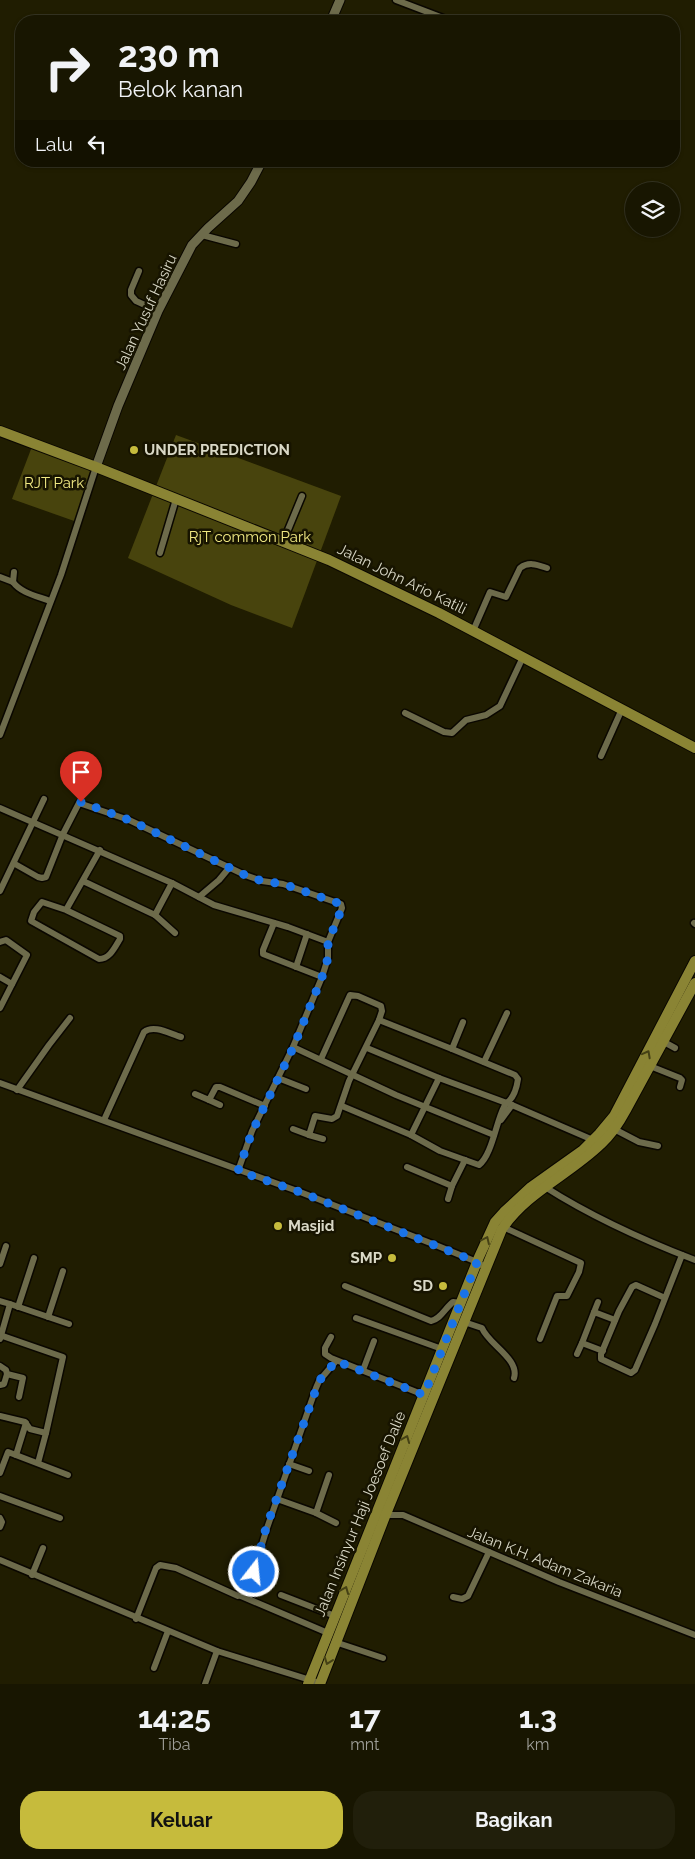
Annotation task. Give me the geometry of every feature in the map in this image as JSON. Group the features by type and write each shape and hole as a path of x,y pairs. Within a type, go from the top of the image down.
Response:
{"main road":[{"path":"334,15 340,0"},
{"name":"Jalan Yusuf Hasiru","path":"96,467 118,406 158,311 192,246 238,201 259,167"},
{"name":"Jalan John Ario Katili","path":"0,431 96,467 328,560 473,631 695,748"},
{"name":"Jalan Insinyur Haji Joesoef Dalie","path":"309,1682 328,1632 381,1515 464,1322 495,1222 531,1187 583,1150 614,1116 695,961"},
{"name":"Jalan Insinyur Haji Joesoef Dalie","path":"320,1684 424,1395 461,1303 481,1265 503,1227 520,1207 599,1146 614,1129 664,1042 695,983"}],"street":[{"path":"396,0 431,15"},
{"path":"202,235 236,244"},
{"path":"139,271 131,290 131,295 136,301 158,311"},
{"path":"0,735 61,575 96,467"},
{"path":"283,542 302,496"},
{"path":"160,553 176,499"},
{"path":"473,631 490,592 506,597 520,568 524,565 535,564 547,568"},
{"path":"13,582 14,572"},
{"path":"0,576 13,582 16,587 23,591 50,601"},
{"path":"405,713 444,732 452,733 466,720 486,715 500,706 523,657"},
{"path":"602,756 622,709"},
{"path":"0,891 15,864 44,799"},
{"path":"15,864 44,878 77,805 81,802 129,820 229,868 262,881 283,884 341,904 342,908 328,942 328,958 322,977 293,1048 246,1148 238,1171"},
{"path":"0,808 100,850 172,883 214,905 328,942"},
{"path":"66,910 100,850"},
{"path":"199,897 219,880 229,868"},
{"path":"83,881 155,915 175,933"},
{"path":"155,915 172,883"},
{"path":"42,902 66,910 120,936 120,939 108,956 99,959 31,921 34,912 42,902"},
{"path":"274,923 263,954 322,977"},
{"path":"296,967 307,934"},
{"path":"0,942 6,940 27,954 0,1008"},
{"path":"0,977 12,984"},
{"path":"309,1135 314,1117 318,1116 328,1119 338,1116 343,1096 379,1020 382,1011 379,1005 358,996 350,995 321,1059"},
{"path":"484,1062 507,1013"},
{"path":"17,1090 48,1045 70,1018"},
{"path":"342,1106 411,1135 440,1151 480,1165 498,1123 509,1104 518,1079 515,1075 379,1020"},
{"path":"452,1049 463,1022"},
{"path":"104,1120 144,1032 147,1029 154,1028 181,1037"},
{"path":"664,1042 675,1048"},
{"path":"293,1048 321,1059 425,1108 494,1136"},
{"path":"367,1048 509,1104 593,1140"},
{"path":"650,1066 680,1078 682,1080 680,1087"},
{"path":"278,1078 306,1089"},
{"path":"411,1135 439,1078"},
{"path":"0,1083 300,1192 481,1265"},
{"path":"209,1100 216,1087 220,1087 265,1106"},
{"path":"195,1094 220,1105"},
{"path":"614,1129 639,1142 658,1146"},
{"path":"293,1130 323,1140"},
{"path":"448,1199 452,1186 465,1160"},
{"path":"407,1167 452,1186"},
{"path":"544,1187 580,1209 695,1260"},
{"path":"503,1227 581,1263 567,1296 557,1296 540,1339"},
{"path":"0,1264 6,1246"},
{"path":"665,1298 634,1286 629,1290 602,1351 601,1359 634,1372 665,1298 682,1255"},
{"path":"18,1307 34,1258"},
{"path":"48,1317 63,1270"},
{"path":"345,1286 431,1321 441,1315 453,1302 461,1303"},
{"path":"0,1300 69,1324"},
{"path":"577,1354 598,1302"},
{"path":"10,1304 0,1336 63,1357 38,1463"},
{"path":"594,1312 616,1320"},
{"path":"356,1318 442,1349"},
{"path":"464,1322 482,1328 514,1368 514,1378"},
{"path":"331,1337 325,1348 325,1354 336,1361 424,1395"},
{"path":"363,1370 374,1341"},
{"path":"582,1343 602,1351"},
{"path":"241,1596 248,1590 277,1499 319,1381 336,1361"},
{"path":"0,1366 6,1370 7,1374 4,1384 0,1385"},
{"path":"7,1374 23,1378 19,1397"},
{"path":"0,1416 14,1418 26,1423 30,1429 46,1433"},
{"path":"16,1455 26,1423"},
{"path":"0,1449 68,1475"},
{"path":"0,1473 8,1452"},
{"path":"289,1464 309,1472"},
{"path":"316,1514 329,1475"},
{"path":"0,1496 60,1518"},
{"path":"277,1499 336,1523"},
{"name":"Jalan K.H. Adam Zakaria","path":"381,1515 402,1514 603,1600 695,1635"},
{"path":"0,1518 2,1522 0,1527"},
{"path":"32,1575 44,1548"},
{"path":"453,1597 462,1599 468,1596 489,1552"},
{"path":"0,1560 136,1619 217,1651 320,1684"},
{"path":"136,1619 156,1568 160,1564 176,1568 328,1632"},
{"path":"281,1595 335,1616"},
{"path":"154,1668 168,1631"},
{"path":"335,1642 383,1658"},
{"path":"205,1684 217,1651"}],"green space":[{"name":"RjT common Park","path":"176,435 341,496 292,628 231,605 128,558"},
{"name":"RJT Park","path":"33,444 95,469 77,522 12,499"}],"place":[{"name":"UNDER PREDICTION","path":"134,450"},
{"name":"Masjid","path":"278,1226"},
{"name":"SMP","path":"392,1258"},
{"name":"SD","path":"443,1286"}],"route":[{"path":"81,802 129,820 245,875 262,881 283,884 341,904 342,908 328,942 328,958 322,977 293,1048 252,1132 238,1171 300,1192 477,1262 424,1395 336,1361 319,1381 266,1528 254,1572"}]}
